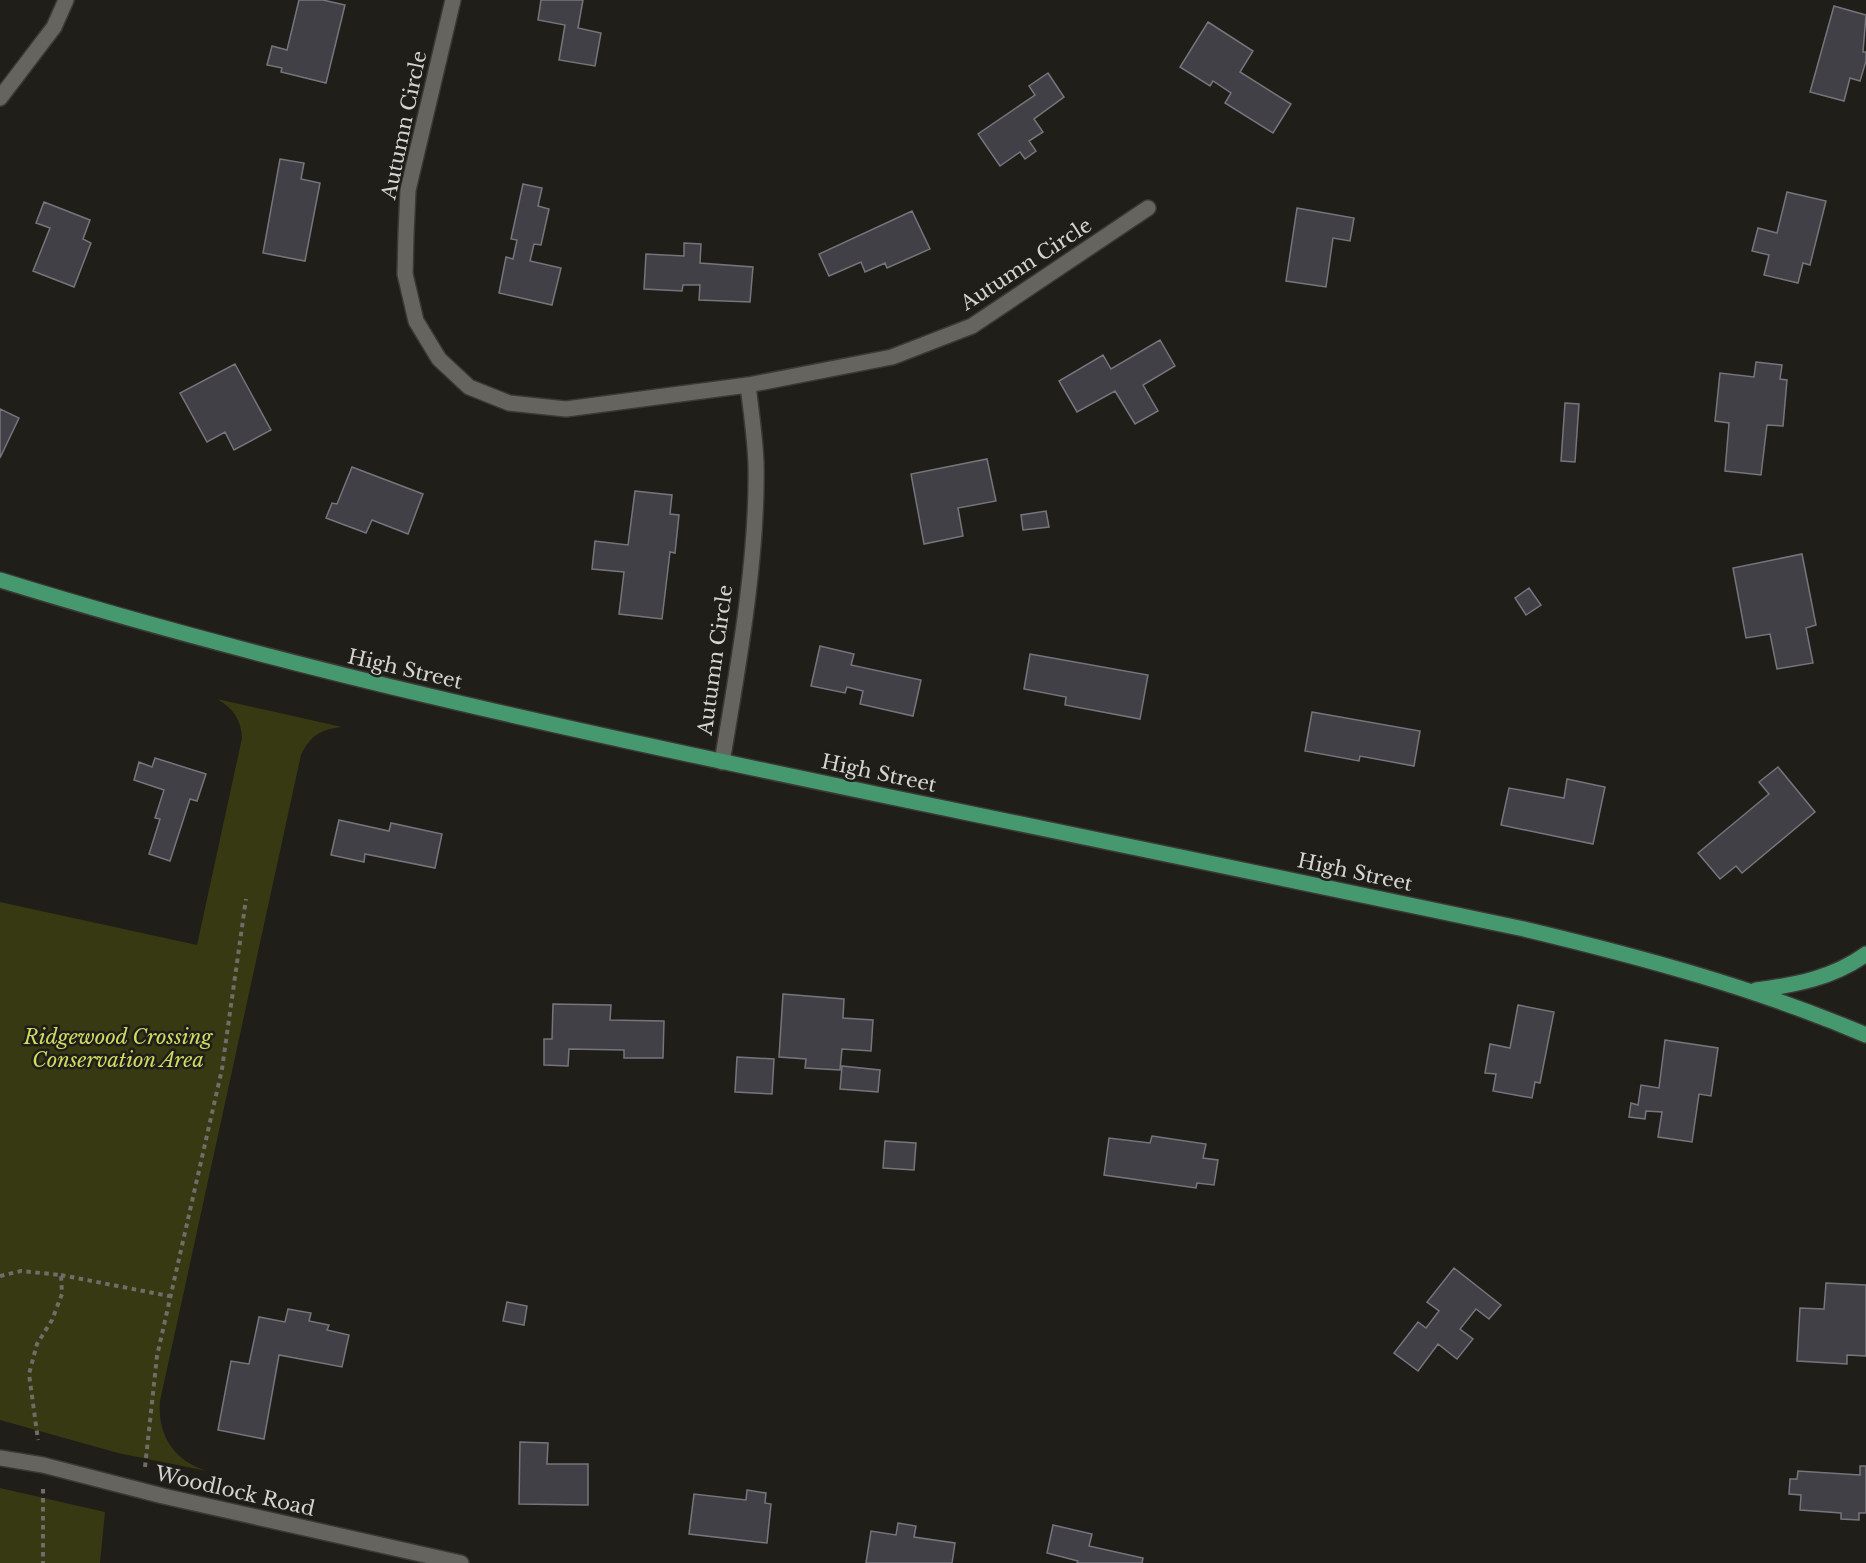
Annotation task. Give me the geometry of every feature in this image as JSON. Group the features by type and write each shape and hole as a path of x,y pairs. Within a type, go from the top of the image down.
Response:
{"main road":[{"name":"High Street","path":"0,580 172,632 320,671 722,762 1524,929 1637,957 1753,991 1866,1035"},
{"name":"High Street","path":"1753,991 1794,985 1828,975 1866,954"}],"street":[{"path":"0,98 54,27 66,0"},
{"name":"Autumn Circle","path":"453,0 408,190 405,274 416,321 439,359 469,387 509,403 566,409 748,385 892,357 972,326 1148,208"},
{"name":"Autumn Circle","path":"722,762 738,669 751,546 756,462 748,385"},
{"name":"Woodlock Road","path":"0,1458 43,1465 143,1491 461,1563"}],"path":[{"path":"143,1491 157,1356 222,1069 246,899"},
{"path":"0,1276 21,1270 61,1275 169,1296"},
{"path":"43,1563 43,1465 29,1374 37,1344 52,1320 62,1294 61,1275"}],"green space":[{"name":"Ridgewood Crossing Conservation Area","path":"217,699 342,727 322,732 312,738 301,755 160,1401 161,1425 170,1445 185,1461 207,1471 118,1453 0,1420 0,902 197,945 242,738 240,725 235,715 228,706"},
{"path":"0,1488 105,1512 100,1563 0,1563"}],"building":[{"path":"299,0 323,0 345,5 326,83 281,72 282,68 267,65 272,46 287,50"},
{"path":"541,0 583,0 578,28 601,33 595,66 559,60 565,25 538,20"},
{"path":"1834,6 1866,15 1863,52 1866,52 1866,61 1860,81 1850,78 1844,101 1810,92"},
{"path":"1208,22 1253,51 1240,72 1291,104 1273,133 1225,103 1231,93 1213,81 1210,86 1180,67"},
{"path":"1048,73 1064,97 1034,119 1043,132 1029,141 1036,151 1025,159 1020,152 1000,166 978,134 1035,95 1029,86"},
{"path":"280,159 304,163 301,179 320,183 305,261 263,253"},
{"path":"523,184 542,188 538,206 549,209 541,245 534,244 530,261 561,268 552,305 499,293 506,257 513,259 517,240 511,239"},
{"path":"1787,192 1826,201 1810,265 1803,263 1798,283 1764,275 1769,255 1752,251 1758,228 1777,233"},
{"path":"44,202 90,220 83,239 91,243 74,287 33,271 50,228 36,223"},
{"path":"1297,208 1354,218 1350,241 1333,238 1326,287 1286,281"},
{"path":"912,211 930,249 887,268 885,263 865,272 861,262 829,276 819,254"},
{"path":"684,243 701,244 700,263 753,267 750,302 699,300 700,285 683,285 682,291 644,289 646,254 684,256"},
{"path":"1160,340 1175,366 1143,385 1158,411 1135,424 1115,391 1077,412 1059,381 1103,355 1111,369"},
{"path":"1756,362 1782,365 1780,379 1787,380 1783,426 1767,425 1761,475 1725,471 1729,423 1715,421 1720,373 1754,377"},
{"path":"235,364 271,430 234,450 225,432 207,442 180,393"},
{"path":"1565,403 1579,404 1575,462 1561,461"},
{"path":"0,409 19,418 0,458"},
{"path":"987,459 996,501 958,508 963,536 924,544 911,474"},
{"path":"352,467 423,494 408,534 372,520 366,533 326,518 332,503 337,504"},
{"path":"635,491 672,495 670,514 679,515 675,553 670,552 662,619 619,614 624,572 592,569 595,541 628,545"},
{"path":"1046,511 1049,527 1023,530 1021,515"},
{"path":"1802,554 1816,625 1806,628 1813,663 1777,669 1770,634 1746,638 1733,568"},
{"path":"1529,588 1541,605 1526,615 1515,598"},
{"path":"820,646 854,654 851,665 921,680 913,716 860,704 863,691 847,687 845,693 811,686"},
{"path":"1030,654 1148,675 1140,719 1065,705 1066,697 1024,689"},
{"path":"1312,712 1420,731 1414,766 1360,756 1359,761 1305,751"},
{"path":"155,758 206,774 197,801 190,799 170,861 149,854 160,819 155,818 164,790 134,780 139,762 152,767"},
{"path":"1778,767 1815,812 1742,873 1736,866 1720,879 1698,853 1769,794 1759,782"},
{"path":"1567,779 1605,787 1593,844 1501,825 1509,788 1564,798"},
{"path":"339,820 389,831 391,823 442,834 435,868 365,854 364,862 331,855"},
{"path":"783,994 844,999 843,1018 873,1020 871,1051 842,1049 840,1070 805,1068 806,1059 779,1057"},
{"path":"553,1004 611,1005 610,1020 664,1021 663,1058 624,1058 624,1050 569,1049 568,1066 544,1065 544,1039 552,1039"},
{"path":"1518,1005 1554,1012 1540,1083 1535,1082 1532,1098 1493,1091 1496,1074 1485,1073 1490,1044 1510,1048"},
{"path":"1665,1040 1718,1048 1711,1096 1699,1094 1692,1142 1658,1137 1662,1112 1646,1111 1645,1119 1629,1117 1631,1103 1638,1105 1641,1085 1659,1088"},
{"path":"737,1057 774,1059 772,1094 735,1092"},
{"path":"842,1066 880,1070 878,1092 840,1089"},
{"path":"1152,1136 1206,1144 1203,1158 1218,1160 1214,1185 1197,1183 1196,1188 1104,1175 1109,1138 1150,1143"},
{"path":"885,1141 916,1143 914,1170 883,1168"},
{"path":"1454,1268 1501,1305 1489,1319 1476,1309 1460,1329 1473,1339 1457,1359 1438,1344 1418,1371 1394,1353 1418,1322 1426,1328 1439,1311 1427,1302"},
{"path":"1826,1283 1866,1285 1866,1356 1847,1355 1847,1364 1797,1361 1800,1308 1824,1309"},
{"path":"507,1302 527,1306 524,1325 503,1321"},
{"path":"288,1309 311,1313 309,1321 329,1325 327,1330 349,1335 342,1367 279,1355 264,1439 218,1430 231,1361 249,1364 259,1317 285,1322"},
{"path":"520,1442 548,1443 547,1464 588,1464 588,1505 519,1504"},
{"path":"1860,1466 1866,1466 1866,1513 1859,1513 1859,1520 1841,1519 1841,1513 1800,1510 1801,1495 1789,1494 1790,1479 1797,1479 1798,1471 1860,1475"},
{"path":"747,1490 766,1493 765,1503 771,1504 767,1543 689,1534 694,1494 746,1500"},
{"path":"898,1523 916,1526 914,1537 955,1543 952,1563 866,1563 871,1531 896,1535"},
{"path":"1053,1525 1092,1534 1089,1546 1143,1558 1142,1563 1077,1563 1078,1561 1047,1553"}]}
